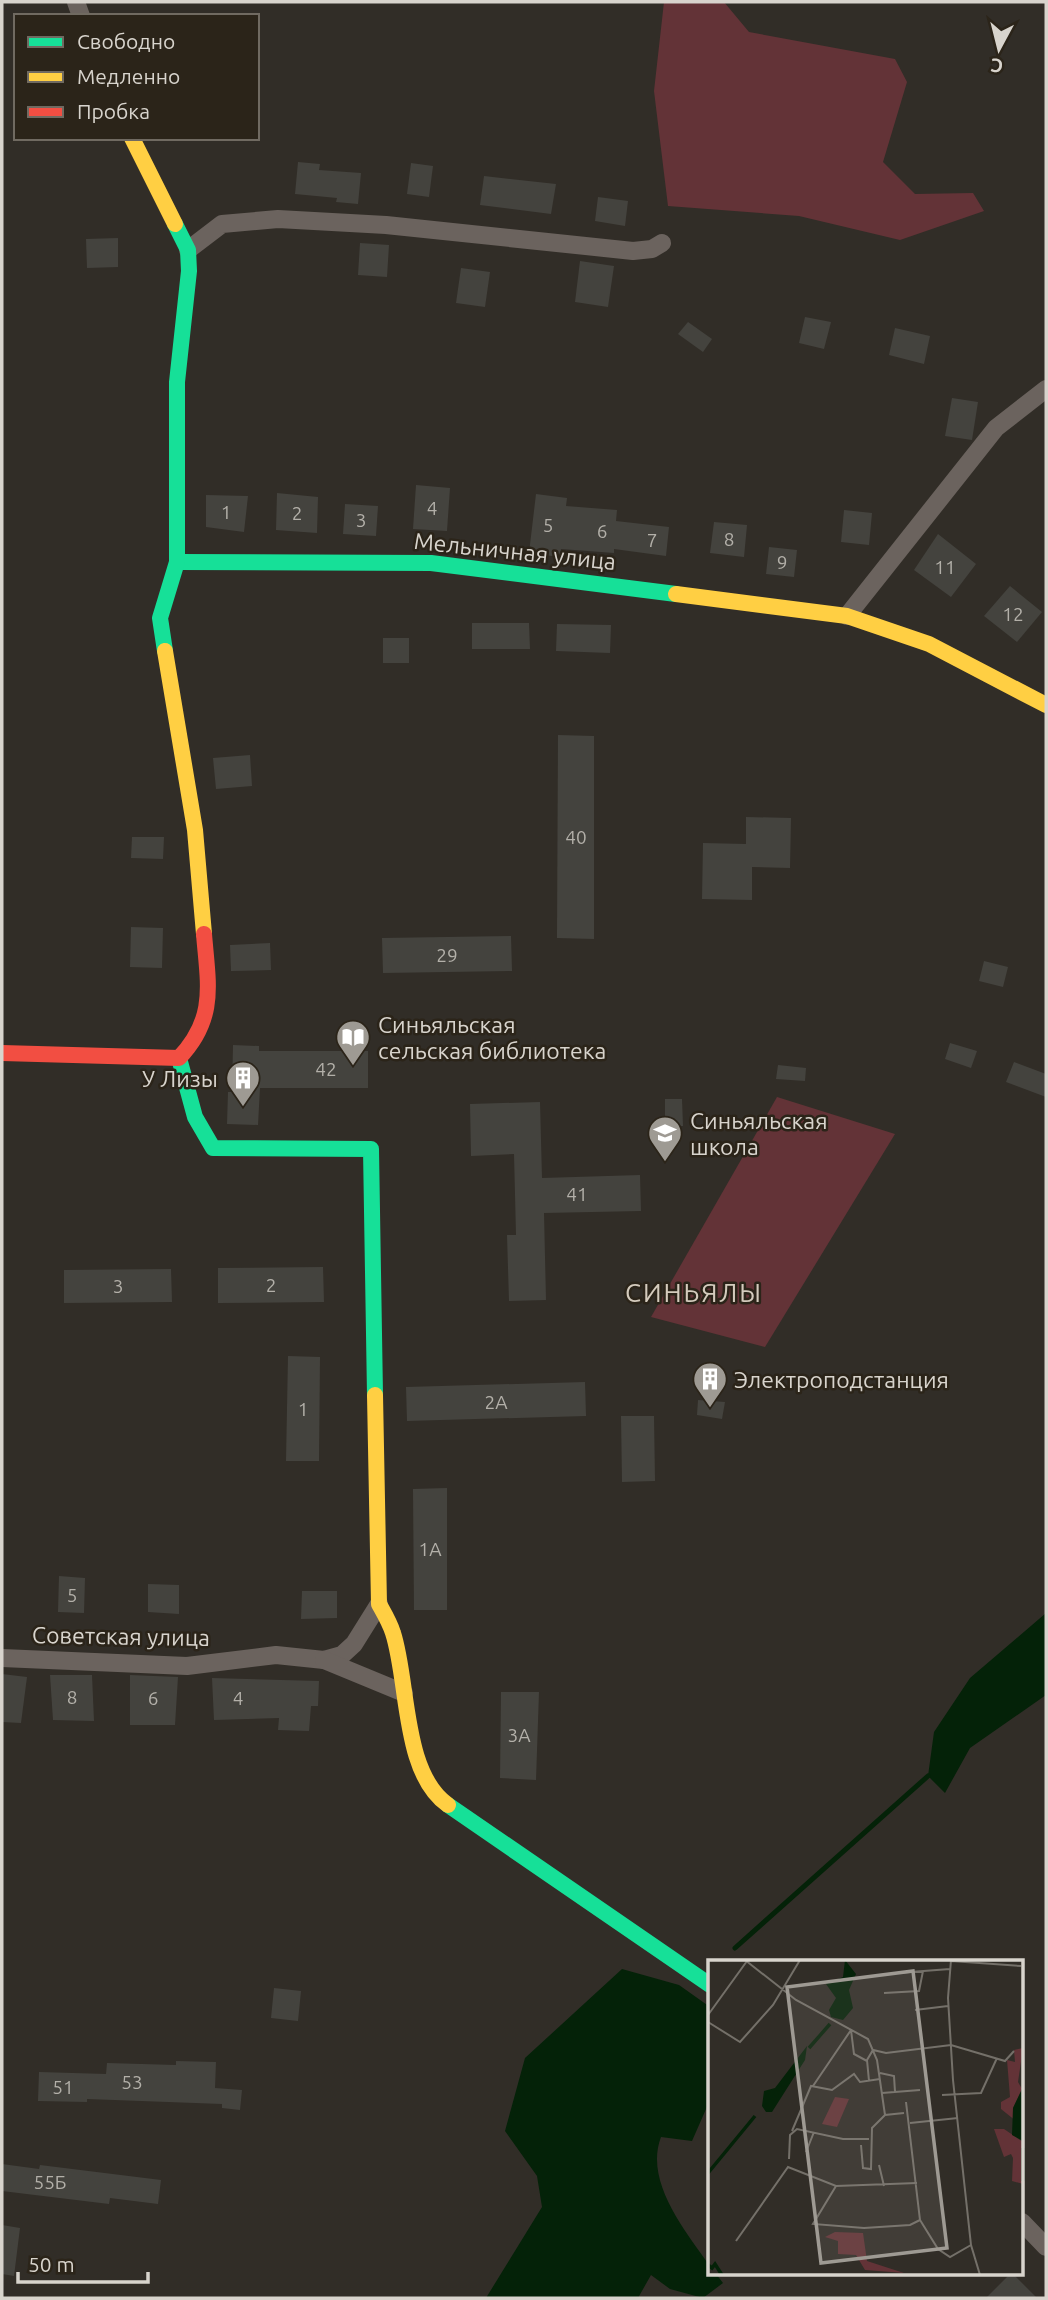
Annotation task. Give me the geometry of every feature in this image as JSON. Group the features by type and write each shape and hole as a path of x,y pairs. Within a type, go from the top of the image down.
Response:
{"street":[{"path":"2,1053 179,1058 198,1040 205,1024 209,999 195,830 160,618 177,562 177,382 189,271 188,250 133,140"},
{"path":"188,250 222,224 278,219 386,225 633,251 652,249 662,243"},
{"path":"847,616 996,428 1046,389"},
{"name":"Мельничная улица","path":"177,562 431,563 847,616 929,644 1046,705"},
{"path":"179,1058 188,1100 205,1138 213,1148 371,1150 379,1604 393,1632 414,1751 442,1801 708,1984"},
{"path":"324,1660 342,1655 354,1644 379,1604"},
{"name":"Советская улица","path":"2,1658 187,1666 276,1655 324,1660 404,1693"},
{"path":"1024,2224 1046,2247"}],"shaded area":[{"path":"664,2 724,2 749,32 895,59 907,82 883,162 915,194 973,193 984,211 900,240 799,216 668,206 654,91"},
{"path":"777,1097 895,1134 765,1347 651,1317"},
{"path":"1046,1613 1046,1695 970,1748 945,1793 928,1776 934,1732 970,1678"},
{"path":"622,1969 679,1985 708,2006 708,2105 692,2141 661,2137 657,2154 662,2188 670,2205 708,2263 708,2276 718,2276 723,2283 703,2298 670,2289 651,2275 638,2298 486,2298 542,2207 537,2176 505,2131 525,2058"}],"building":[{"path":"298,162 320,164 319,170 361,173 358,204 336,202 337,198 295,194"},
{"path":"411,163 433,166 429,197 407,194"},
{"path":"484,176 556,184 551,214 480,205"},
{"path":"598,197 628,201 625,226 595,221"},
{"path":"118,238 118,267 87,268 86,239"},
{"path":"360,243 389,245 387,277 358,275"},
{"path":"580,261 614,266 608,307 575,302"},
{"path":"461,268 490,272 485,307 456,303"},
{"path":"805,317 831,322 824,349 799,343"},
{"path":"688,322 712,339 703,352 678,334"},
{"path":"895,328 930,336 924,364 889,355"},
{"path":"952,398 978,402 972,440 945,436"},
{"path":"416,485 450,488 447,531 413,529"},
{"path":"277,493 318,497 317,533 276,530"},
{"path":"536,494 567,498 566,506 617,510 616,521 669,527 666,556 614,549 614,553 561,549 560,557 529,553"},
{"path":"206,495 248,496 244,532 206,527"},
{"path":"345,504 378,506 376,536 343,534"},
{"path":"844,510 872,513 869,545 841,542"},
{"path":"714,522 747,525 744,557 710,553"},
{"path":"938,534 976,564 951,597 914,570"},
{"path":"769,547 797,550 794,577 766,574"},
{"path":"1010,586 1042,612 1017,642 984,616"},
{"path":"472,623 529,623 530,649 472,649"},
{"path":"557,624 611,625 610,653 556,651"},
{"path":"383,638 409,638 409,663 383,663"},
{"path":"558,735 594,736 594,939 557,938"},
{"path":"250,755 252,786 216,789 213,758"},
{"path":"746,817 791,818 790,868 752,867 752,900 702,899 703,843 746,844"},
{"path":"132,837 164,837 163,859 131,858"},
{"path":"131,927 163,928 162,968 130,967"},
{"path":"511,936 512,971 383,973 382,938"},
{"path":"270,943 271,970 231,971 230,945"},
{"path":"984,961 1008,967 1003,987 979,981"},
{"path":"950,1043 977,1051 971,1068 945,1059"},
{"path":"233,1045 259,1046 259,1051 368,1051 368,1088 260,1088 258,1125 227,1124 228,1092 232,1092"},
{"path":"1014,1062 1046,1074 1046,1097 1006,1082"},
{"path":"778,1065 806,1068 805,1081 776,1079"},
{"path":"665,1099 682,1099 683,1126 665,1126"},
{"path":"540,1102 542,1178 640,1175 641,1211 544,1213 546,1300 509,1301 507,1235 516,1235 514,1154 471,1156 470,1104"},
{"path":"323,1267 324,1302 218,1303 218,1268"},
{"path":"171,1269 172,1302 64,1303 64,1270"},
{"path":"288,1356 320,1357 319,1461 286,1461"},
{"path":"585,1382 586,1416 407,1421 406,1387"},
{"name":"Электроподстанция","path":"698,1400 725,1402 722,1419 697,1415"},
{"path":"621,1416 654,1416 655,1481 622,1482"},
{"path":"447,1488 447,1610 414,1610 413,1489"},
{"path":"59,1576 85,1578 84,1613 58,1612"},
{"path":"148,1584 179,1585 179,1614 148,1612"},
{"path":"302,1591 337,1591 337,1618 301,1619"},
{"path":"2,1674 27,1677 21,1723 2,1722"},
{"path":"50,1675 92,1675 94,1721 53,1720"},
{"path":"130,1675 178,1677 175,1725 130,1725"},
{"path":"212,1678 319,1681 318,1706 311,1706 309,1731 278,1730 279,1718 214,1720"},
{"path":"501,1692 539,1692 536,1780 500,1778"},
{"path":"274,1988 301,1991 298,2021 271,2018"},
{"path":"176,2061 216,2062 215,2088 242,2090 240,2110 222,2108 222,2104 87,2099 87,2102 38,2101 39,2072 106,2074 107,2063 176,2065"},
{"path":"2,2164 39,2169 40,2165 161,2180 158,2204 110,2198 109,2204 2,2191"},
{"path":"2,2225 20,2228 14,2276 2,2274"},
{"path":"1008,2276 1015,2276 1037,2298 986,2298"}],"waterway":[{"path":"735,1948 928,1776"}],"traffic: fast":[{"path":"165,651 160,618 177,562 177,382 189,271 188,250 175,224"},
{"path":"177,562 431,563 676,594"},
{"path":"179,1058 195,1117 213,1148 371,1149 375,1395"},
{"path":"448,1805 708,1984"}],"traffic: slow":[{"path":"133,140 175,224"},
{"path":"676,594 847,616 929,644 1046,705"},
{"path":"165,651 195,830 204,934"},
{"path":"375,1395 379,1604 392,1629 409,1725 422,1772 433,1790 448,1805"}],"traffic: jam":[{"path":"2,1053 179,1058 200,1029 205,1014 208,985 204,934"}],"place":[{"name":"Синьяльская сельская библиотека","path":"353,1067"},
{"name":"У Лизы","path":"243,1108"},
{"name":"Синьяльская школа","path":"665,1163"},
{"name":"Электроподстанция","path":"710,1409"}],"district":[{"name":"СИНЬЯЛЫ","path":"694,1292"}]}
